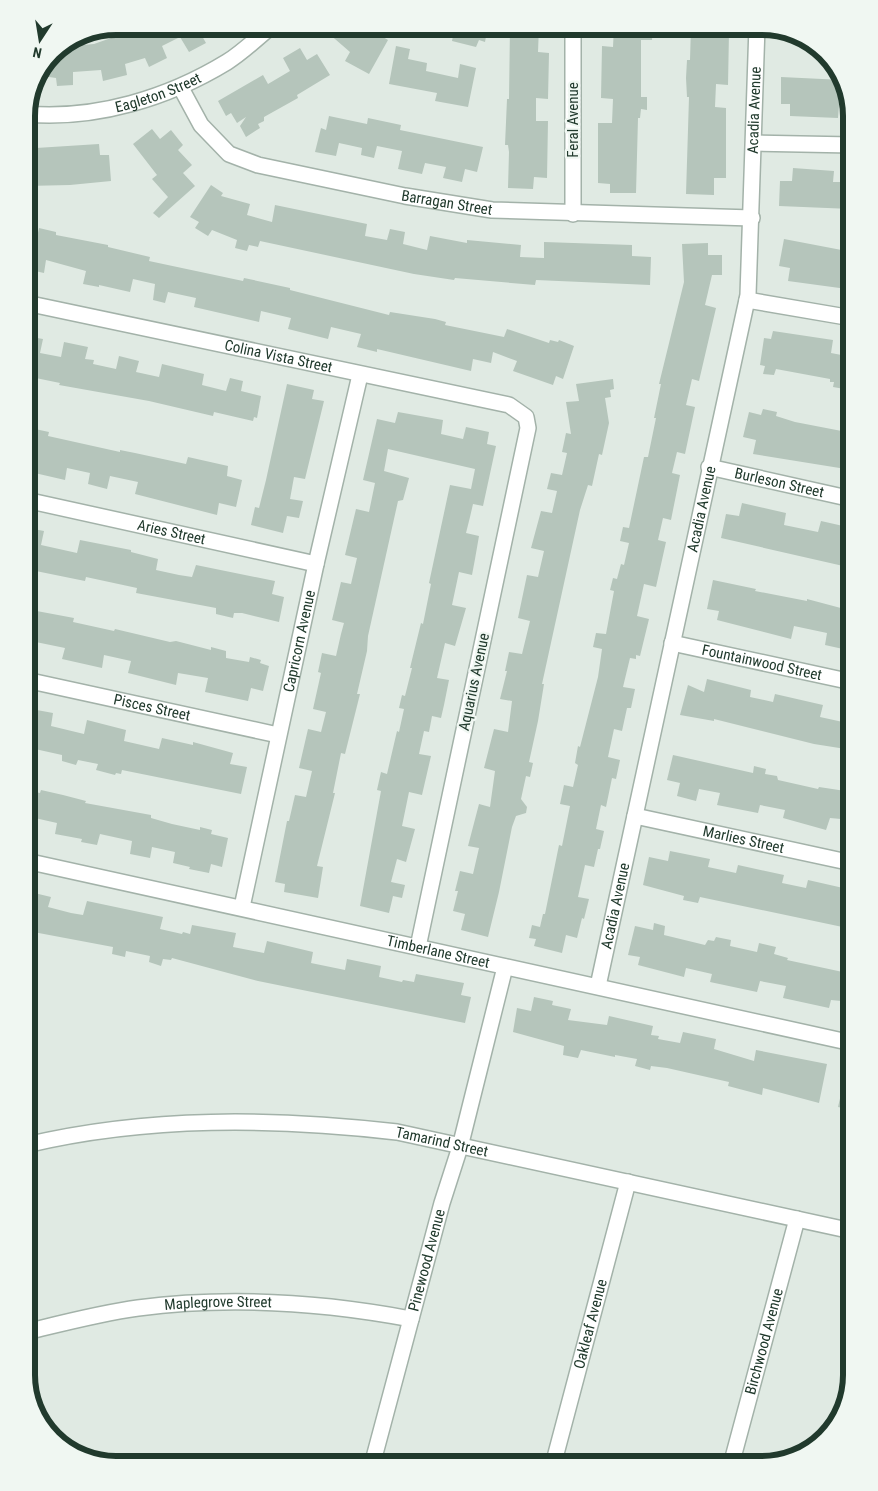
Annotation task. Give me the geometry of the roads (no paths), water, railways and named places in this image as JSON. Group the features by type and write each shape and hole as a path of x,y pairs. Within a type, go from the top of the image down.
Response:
{"street":[{"name":"Eagleton Street","path":"35,114 76,114 119,107 180,88 228,61 261,35"},
{"name":"Feral Avenue","path":"572,214 573,35"},
{"name":"Acadia Avenue","path":"598,986 709,467 747,300 752,218 757,35"},
{"name":"Barragan Street","path":"180,88 201,125 229,154 258,165 405,196 472,207 572,214 752,218"},
{"path":"754,142 843,145"},
{"path":"747,300 843,316"},
{"name":"Colina Vista Street","path":"35,305 509,405 526,417"},
{"name":"Capricorn Avenue","path":"242,907 278,735 360,375"},
{"name":"Aquarius Avenue","path":"418,947 528,428 526,417"},
{"name":"Burleson Street","path":"709,467 843,497"},
{"name":"Aries Street","path":"35,502 316,564"},
{"name":"Fountainwood Street","path":"672,643 843,680"},
{"name":"Pisces Street","path":"35,682 278,735"},
{"name":"Marlies Street","path":"635,816 843,861"},
{"name":"Timberlane Street","path":"35,864 242,907 504,967 843,1041"},
{"name":"Pinewood Avenue","path":"374,1456 442,1203 460,1147 504,967"},
{"name":"Tamarind Street","path":"35,1143 133,1127 217,1121 343,1126 397,1132 843,1229"},
{"name":"Oakleaf Avenue","path":"555,1456 628,1182"},
{"name":"Birchwood Avenue","path":"733,1456 797,1219"},
{"name":"Maplegrove Street","path":"35,1330 137,1308 219,1302 263,1301 314,1305 411,1319"}]}
